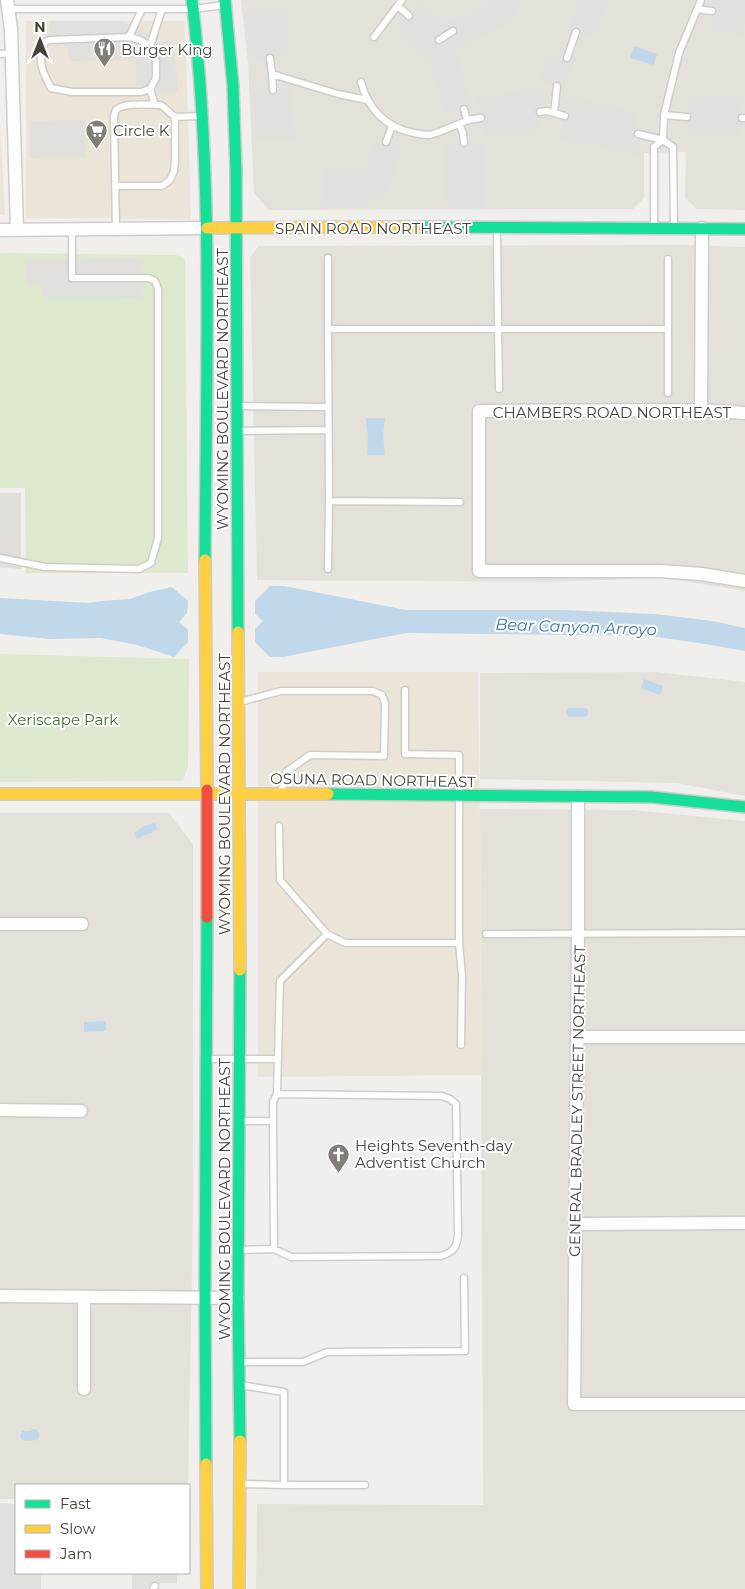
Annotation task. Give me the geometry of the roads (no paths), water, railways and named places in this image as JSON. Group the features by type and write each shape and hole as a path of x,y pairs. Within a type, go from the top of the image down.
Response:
{"main road":[{"name":"WYOMING BOULEVARD NORTHEAST","path":"225,3 232,59 237,229 240,1058 238,1250 239,1589"},
{"name":"WYOMING BOULEVARD NORTHEAST","path":"193,4 203,116 207,228 205,659 207,793 205,1297 207,1589"},
{"name":"SPAIN ROAD NORTHEAST","path":"207,228 497,227 745,229"},
{"name":"OSUNA ROAD NORTHEAST","path":"0,794 281,793 651,797 745,807"}],"street":[{"path":"7,4 11,29 6,53 17,230"},
{"name":"SPAIN ROAD NORTHEAST","path":"0,230 207,228"},
{"path":"701,410 702,228"},
{"name":"CHAMBERS ROAD NORTHEAST","path":"745,413 701,410 479,411 479,571 660,571 701,574 745,581"},
{"name":"GENERAL BRADLEY STREET NORTHEAST","path":"578,797 574,1404 745,1404"},
{"path":"0,924 82,924"},
{"path":"577,1037 745,1037"},
{"path":"0,1110 81,1110"},
{"path":"575,1224 745,1223"},
{"path":"0,1296 238,1298"},
{"path":"84,1297 84,1389"}],"lane":[{"path":"374,37 402,0"},
{"path":"654,228 654,148 663,140 664,115 679,53 701,0"},
{"path":"7,4 162,9 193,4 225,3"},
{"path":"398,6 409,16"},
{"path":"129,37 142,9"},
{"path":"150,46 162,9"},
{"path":"696,9 712,11"},
{"path":"439,40 453,31"},
{"path":"567,58 576,32"},
{"path":"129,37 140,40 150,46 156,61 156,78 150,89 141,92 72,92 51,88 43,73 40,57 45,42 50,40 129,37"},
{"path":"270,58 273,90"},
{"path":"272,74 338,94 367,100"},
{"path":"361,82 367,100 381,117 392,126 404,131 427,135 442,132 467,120 481,118"},
{"path":"554,113 557,86"},
{"path":"150,89 155,105"},
{"path":"116,229 114,118 116,110 121,106 161,105 175,117 203,116"},
{"path":"464,109 467,120"},
{"path":"540,112 566,116"},
{"path":"664,115 687,117"},
{"path":"115,186 162,186 170,180 174,166 175,117"},
{"path":"459,124 464,143"},
{"path":"386,142 392,126"},
{"path":"638,134 663,140 673,147 674,228"},
{"path":"497,227 499,389"},
{"path":"0,558 44,567 138,569 151,563 158,538 158,289 155,280 148,278 72,278 72,230"},
{"path":"328,258 328,569"},
{"path":"668,259 668,393"},
{"path":"328,329 668,329"},
{"path":"238,406 328,406"},
{"path":"238,431 328,430"},
{"path":"329,502 460,502"},
{"path":"238,702 281,690 373,692 382,695 384,703 384,756 310,755 286,772 281,793"},
{"path":"405,690 405,754 459,755 461,1045"},
{"path":"279,826 280,880 327,934 345,943 459,943"},
{"path":"486,934 745,933"},
{"path":"274,1249 273,1102 278,1094 280,981 327,934"},
{"path":"206,1059 278,1059"},
{"path":"238,1250 274,1249 291,1256 442,1256 455,1249 458,1243 456,1104 450,1099 442,1096 278,1094"},
{"path":"239,1120 273,1121"},
{"path":"238,1362 303,1362 327,1352 465,1351 464,1278"},
{"path":"239,1385 284,1392 284,1484"},
{"path":"240,1484 365,1485"}],"water":[{"path":"634,46 657,54 654,65 630,58"},
{"path":"366,418 385,418 383,435 385,455 367,455"},
{"name":"Bear Canyon Arroyo","path":"270,586 284,586 406,610 563,610 655,614 712,621 745,628 745,651 650,636 406,633 283,657 270,657 255,642 255,629 263,621 255,614 255,601"},
{"path":"172,587 188,601 187,613 179,622 188,630 188,642 174,657 137,645 101,638 50,639 0,634 0,598 89,603 130,599"},
{"path":"644,679 663,686 660,695 641,688"},
{"path":"568,708 585,708 588,710 588,714 585,717 569,717 566,714"},
{"path":"154,823 158,829 140,838 136,838 134,833 142,827"},
{"path":"106,1021 106,1031 84,1032 84,1022"},
{"path":"36,1429 39,1433 37,1440 26,1441 21,1439 22,1431"}],"place":[{"name":"Burger King","path":"105,68"},
{"name":"Circle K","path":"97,149"},
{"name":"Heights Seventh-day Adventist Church","path":"339,1173"}],"park label":[{"name":"Xeriscape Park","path":"63,719"}]}
